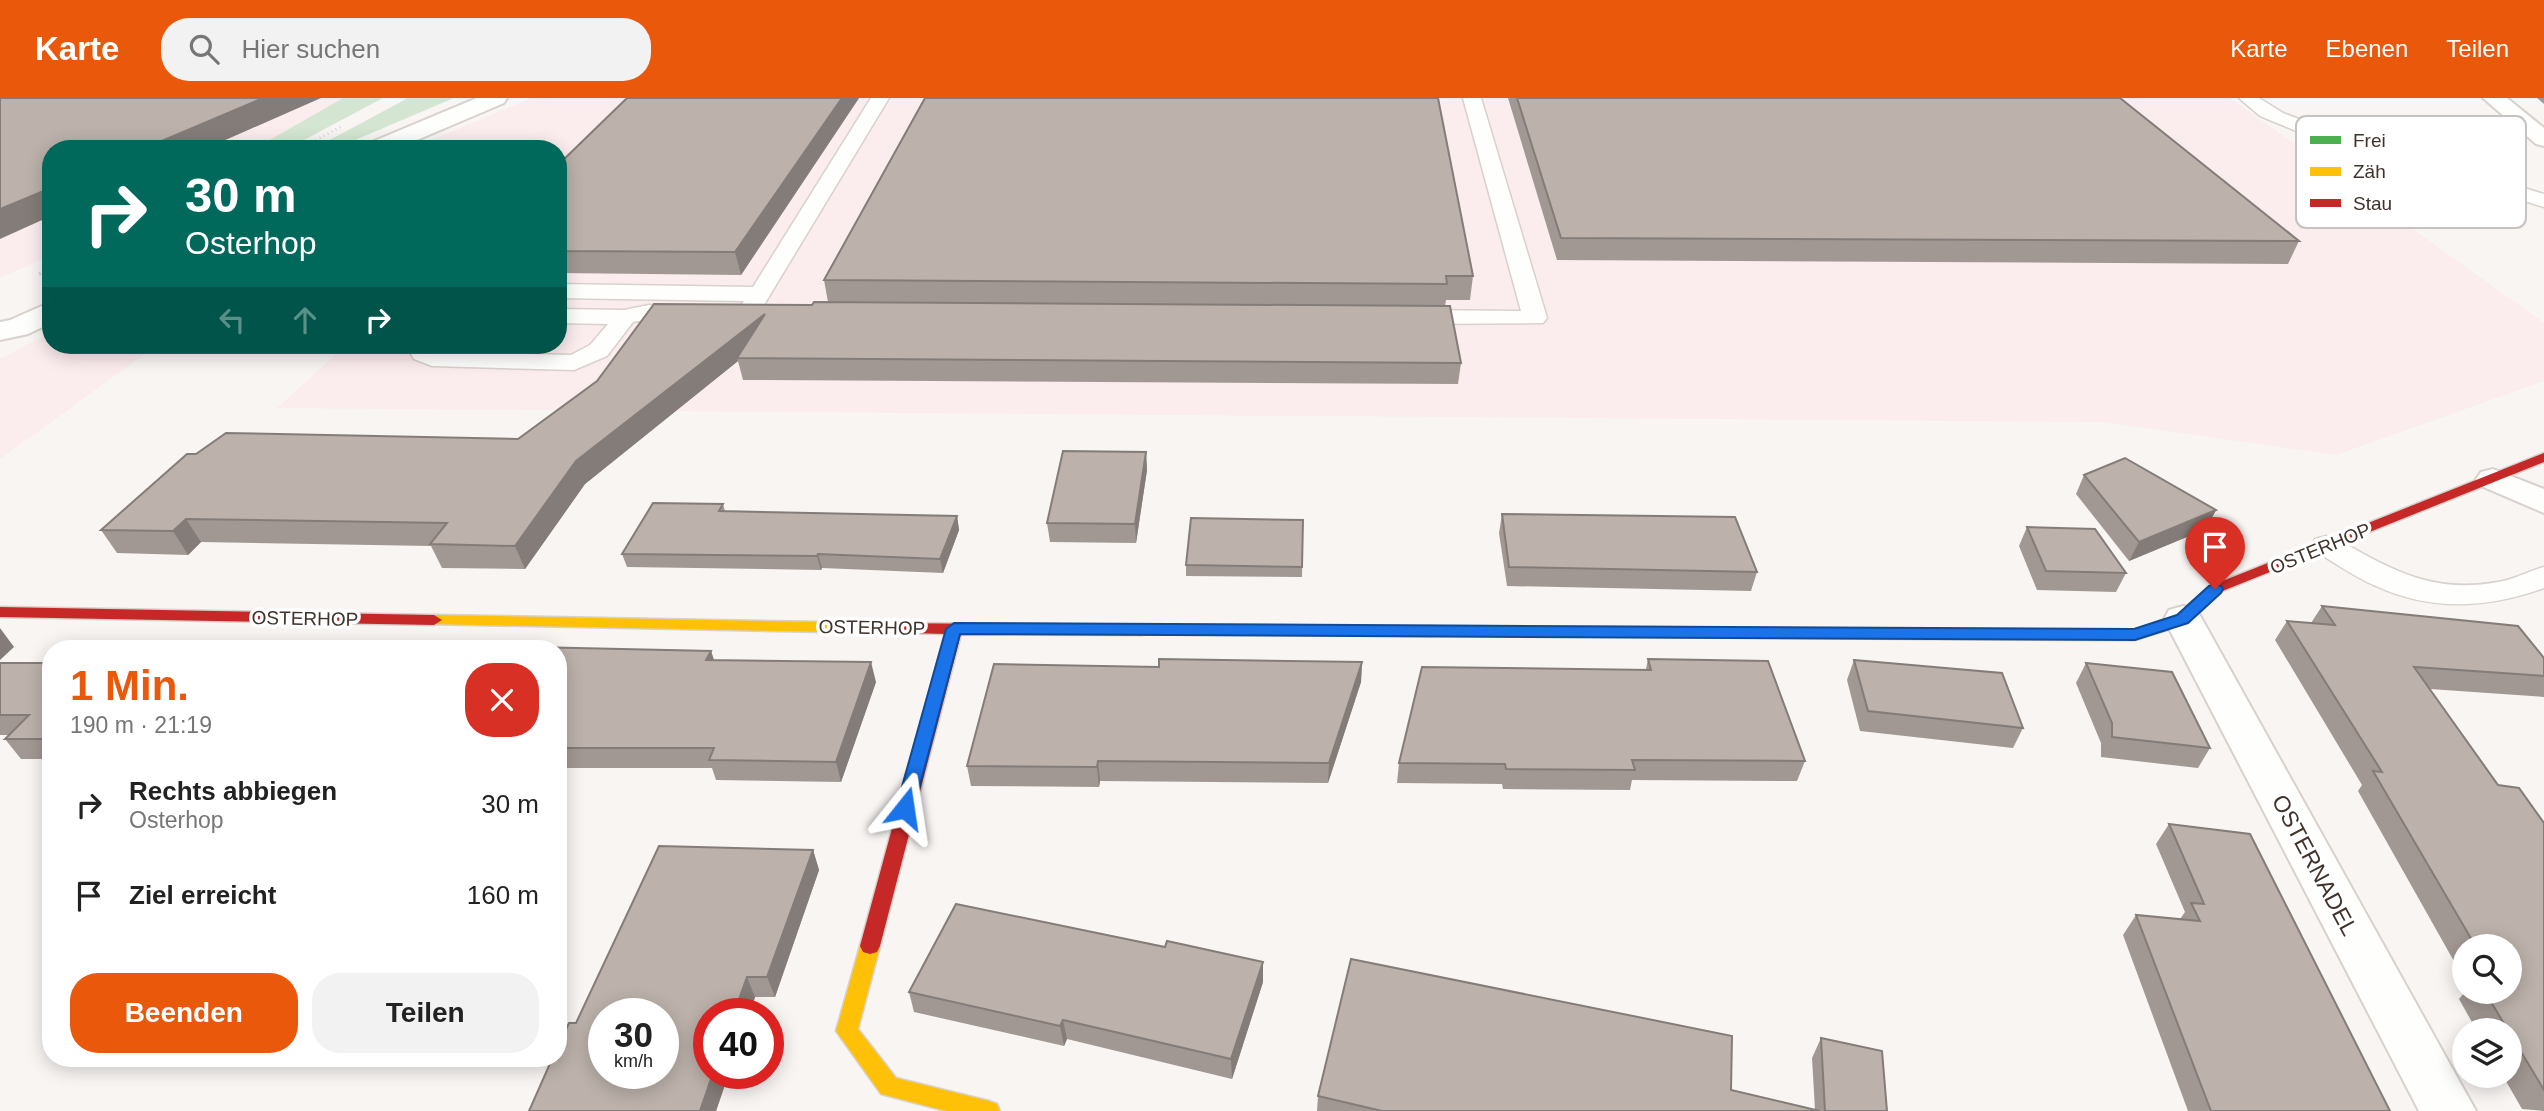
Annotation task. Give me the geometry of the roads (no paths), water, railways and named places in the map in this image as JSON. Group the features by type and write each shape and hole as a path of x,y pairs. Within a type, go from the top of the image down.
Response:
{"street":[{"path":"396,140 496,98"},
{"path":"2501,104 2516,116"},
{"path":"2526,124 2544,139"},
{"path":"0,331 18,328 42,316"},
{"name":"OSTERHOP","path":"0,612 954,629 2135,635 2183,619 2215,589 2544,457"},
{"path":"2493,479 2544,502"},
{"name":"OSTERNADEL","path":"2183,619 2448,1111"},
{"path":"954,629 846,1031 889,1087 989,1111"}],"lane":[{"path":"754,304 880,98"},
{"path":"1383,317 1535,318 1472,98"},
{"path":"2248,98 2255,106 2296,123"},
{"path":"2526,196 2544,201"},
{"path":"567,292 754,304 776,314"},
{"path":"567,316 624,317 649,312 754,304"},
{"path":"423,354 432,359 573,363 594,355 608,345 624,317"},
{"path":"2326,545 2388,580 2440,595 2502,592 2544,577"}]}
